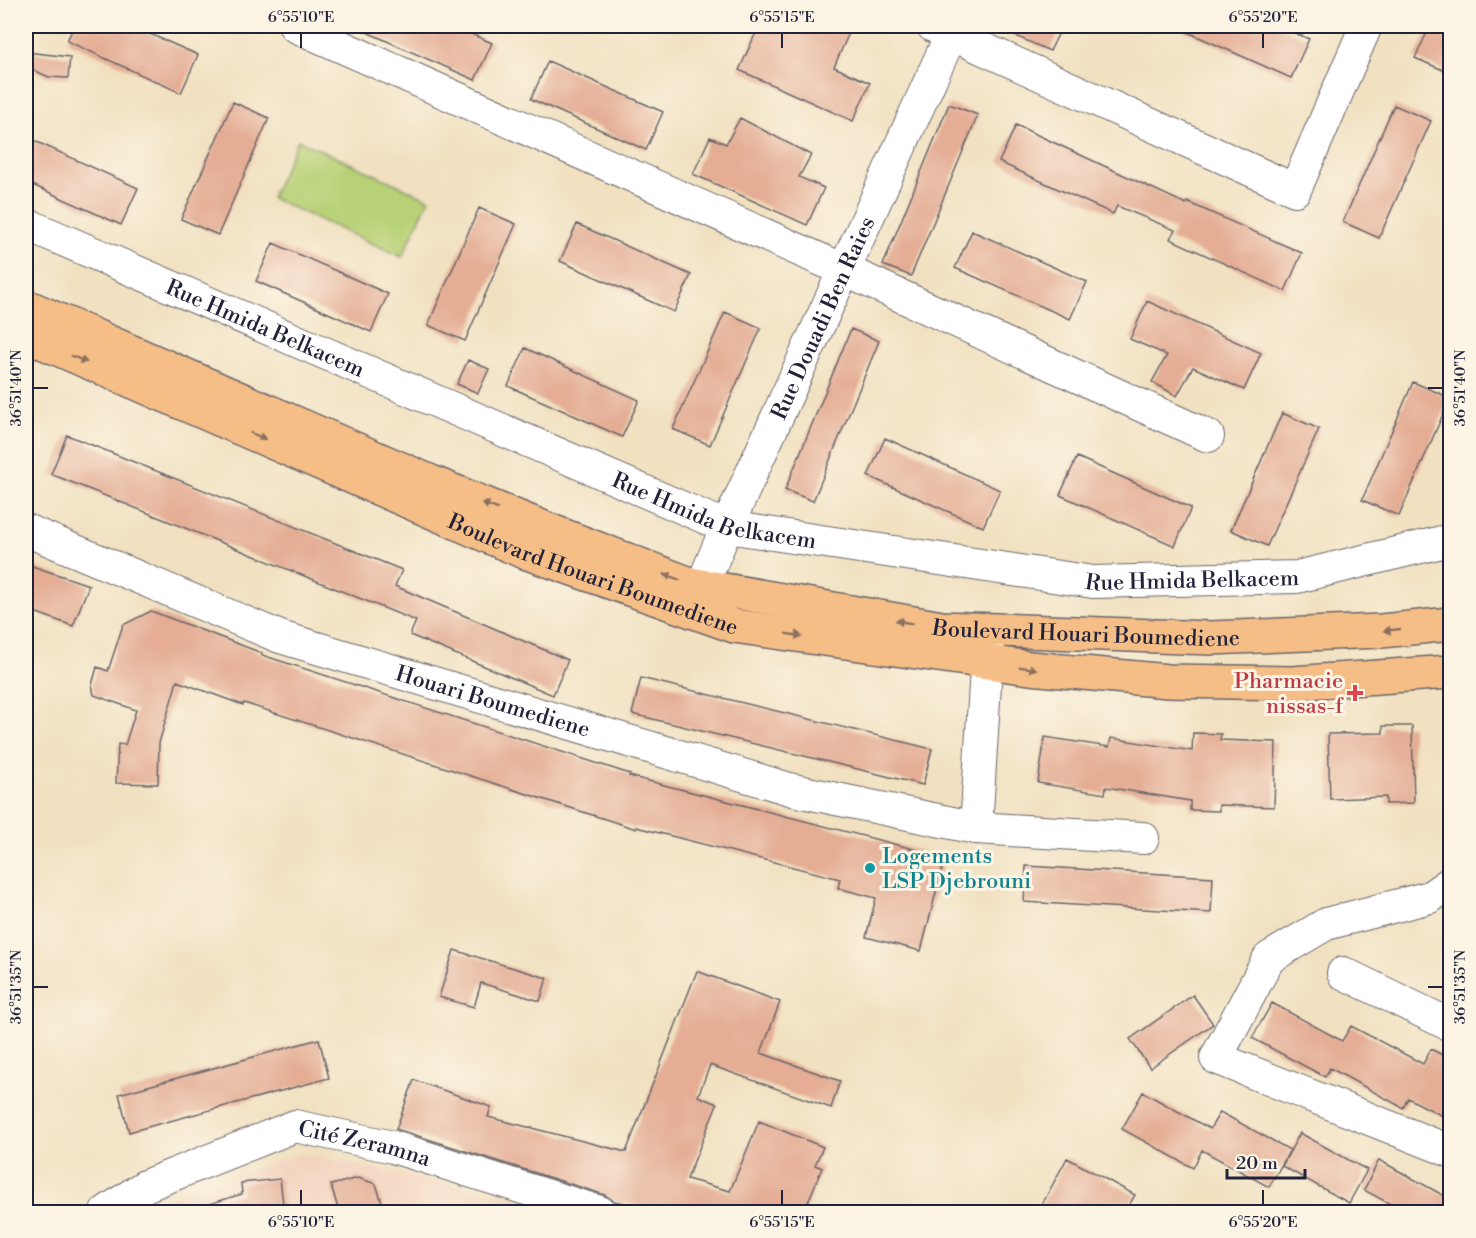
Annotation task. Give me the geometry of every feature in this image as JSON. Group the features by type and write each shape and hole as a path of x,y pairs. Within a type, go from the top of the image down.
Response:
{"highway":[{"name":"Boulevard Houari Boumediene","path":"26,306 554,532 690,584 697,598 734,626 986,662 1168,681 1292,683 1450,672"},
{"name":"Boulevard Houari Boumediene","path":"26,335 522,550 697,598 942,628 1209,638 1381,631 1450,624"}],"street":[{"path":"295,26 844,270 1209,436"},
{"path":"946,28 1295,190 1366,26"},
{"name":"Rue Douadi Ben Raies","path":"697,598 844,270 946,28"},
{"name":"Rue Hmida Belkacem","path":"26,224 727,527 1093,582 1297,577 1444,542"},
{"path":"1444,542 1450,515"},
{"name":"Houari Boumediene","path":"26,530 280,637 793,790 976,828 1143,838"},
{"path":"976,828 988,630"},
{"path":"1450,883 1430,897 1326,924 1269,958 1216,1058 1450,1151"},
{"path":"1343,973 1450,1024"},
{"name":"Cité Zeramna","path":"106,1212 145,1186 295,1126 393,1147 600,1212"}],"shaded area":[{"path":"300,1153 571,1209 570,1212 144,1212 150,1204"}],"green space":[{"path":"298,140 429,199 402,257 271,198"}],"building":[{"path":"74,26 132,26 198,55 181,93 67,41"},
{"path":"353,26 453,26 492,43 475,80"},
{"path":"759,26 827,26 848,35 834,67 870,83 853,121 739,70"},
{"path":"993,26 1062,26 1050,51"},
{"path":"1174,26 1278,26 1309,39 1291,78"},
{"path":"1430,26 1450,26 1450,73 1415,58"},
{"path":"26,52 70,57 68,78 49,77 26,67"},
{"path":"548,61 663,112 646,150 531,99"},
{"path":"233,102 269,118 218,235 181,219"},
{"path":"949,104 978,115 911,276 883,265"},
{"path":"1394,105 1431,121 1379,238 1343,222"},
{"path":"740,118 811,155 799,177 824,188 807,225 693,174 710,137 726,144"},
{"path":"1016,125 1186,204 1187,202 1302,253 1285,291 1170,239 1175,230 1117,206 1113,214 999,162"},
{"path":"26,137 138,188 121,225 26,182"},
{"path":"479,208 516,224 465,341 428,325"},
{"path":"577,224 691,275 674,312 560,261"},
{"path":"972,231 1087,282 1070,319 955,268"},
{"path":"273,243 388,294 371,332 256,281"},
{"path":"1147,301 1261,353 1244,390 1193,367 1177,396 1152,382 1167,355 1130,339"},
{"path":"725,312 761,328 710,445 673,429"},
{"path":"851,329 879,341 813,501 785,490"},
{"path":"525,348 639,400 622,437 508,386"},
{"path":"468,360 489,369 478,393 457,384"},
{"path":"1413,382 1450,398 1399,516 1362,500"},
{"path":"1282,413 1319,429 1267,546 1231,530"},
{"path":"67,435 402,570 395,586 568,660 553,695 410,635 416,621 51,474"},
{"path":"885,438 1000,490 983,527 868,476"},
{"path":"1077,457 1191,508 1175,546 1060,495"},
{"path":"26,564 89,585 73,626 26,609"},
{"path":"151,611 262,653 262,655 630,774 629,776 945,857 921,951 866,937 876,898 838,888 840,879 636,827 636,829 244,703 243,705 177,681 159,743 158,784 116,783 118,744 125,745 136,710 94,695 92,685 97,667 108,671 123,625"},
{"path":"641,678 932,749 923,785 632,714"},
{"path":"1383,726 1412,726 1414,803 1386,804 1386,797 1330,799 1328,734 1383,733"},
{"path":"1193,733 1221,734 1220,740 1276,742 1274,807 1219,805 1219,811 1190,810 1190,801 1106,787 1105,794 1038,783 1045,737 1109,747 1111,738 1192,751"},
{"path":"1026,866 1213,877 1211,913 1024,902"},
{"path":"454,950 547,978 540,1001 481,983 474,1007 439,997"},
{"path":"697,971 780,1002 761,1053 840,1081 831,1108 710,1065 698,1096 717,1104 687,1179 730,1191 759,1121 823,1147 815,1165 822,1168 804,1212 667,1212 614,1201 605,1195 396,1129 414,1080 491,1107 488,1117 626,1152"},
{"path":"1193,995 1213,1024 1150,1068 1130,1039"},
{"path":"1272,1003 1342,1041 1351,1026 1423,1064 1431,1049 1450,1059 1450,1120 1408,1098 1403,1108 1330,1068 1325,1077 1252,1038"},
{"path":"319,1039 329,1078 129,1132 119,1094"},
{"path":"1143,1092 1210,1129 1220,1112 1290,1150 1269,1187 1202,1150 1193,1168 1122,1129"},
{"path":"1300,1133 1367,1170 1349,1203 1282,1166"},
{"path":"1067,1158 1135,1195 1125,1212 1038,1212"},
{"path":"1379,1160 1450,1199 1450,1212 1405,1212 1364,1190"},
{"path":"358,1178 376,1184 385,1212 339,1212 331,1185"},
{"path":"280,1179 284,1212 200,1212 199,1207 242,1194 241,1183"}],"place":[{"name":"Pharmacie nissas-f","path":"1355,693"},
{"name":"Logements LSP Djebrouni","path":"870,868"}]}
